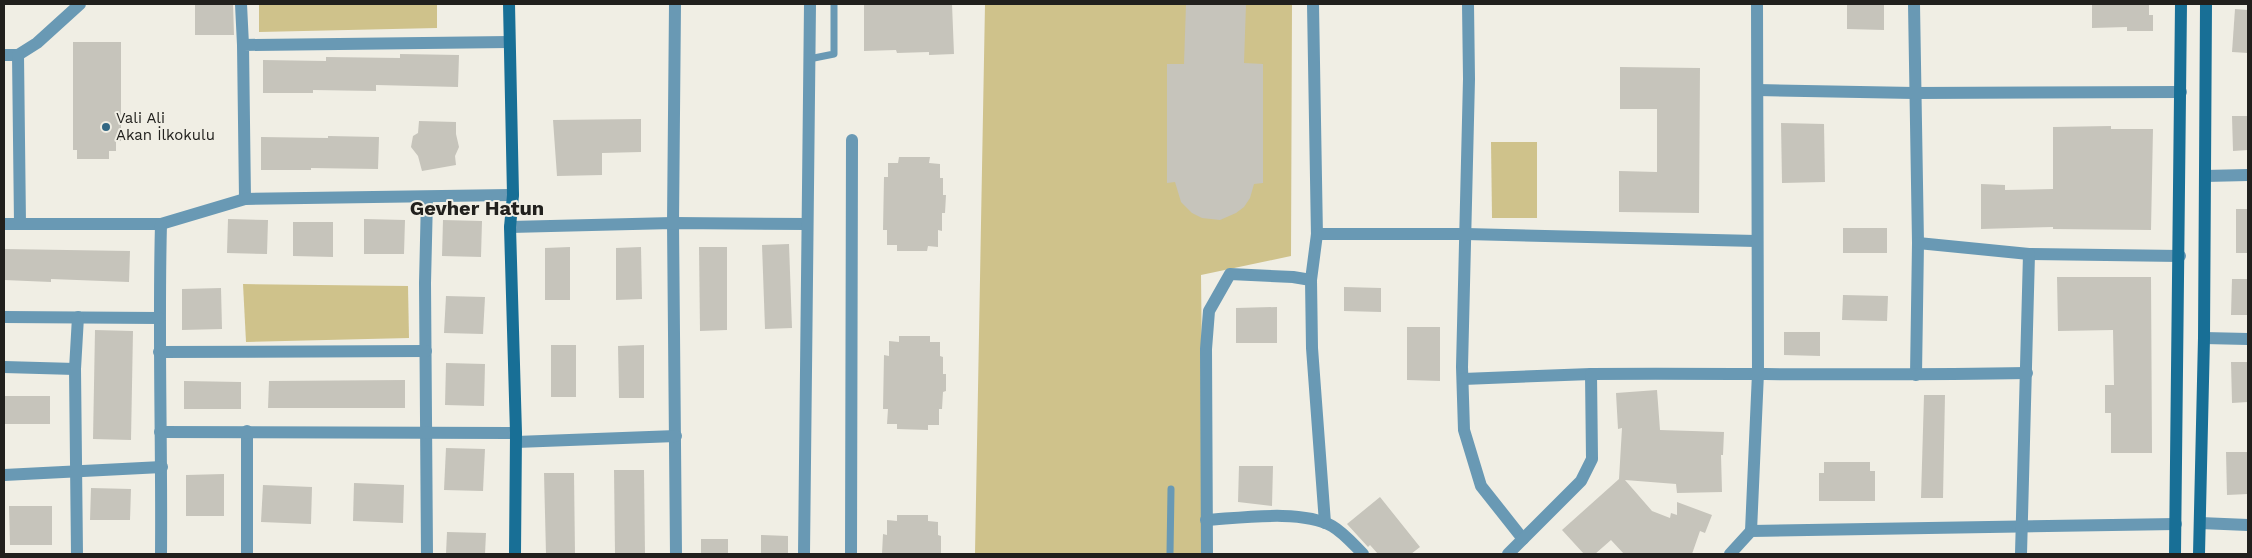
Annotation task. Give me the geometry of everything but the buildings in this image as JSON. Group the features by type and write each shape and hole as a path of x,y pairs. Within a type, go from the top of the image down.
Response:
{"street":[{"path":"4,55 18,55 37,43 80,4"},
{"path":"241,4 245,199"},
{"path":"509,4 513,195 510,227 516,438 515,554"},
{"path":"675,4 673,223 676,554"},
{"path":"804,554 810,4"},
{"path":"1313,4 1317,237 1311,280 1312,348 1325,523"},
{"path":"1468,4 1464,430 1481,486 1523,539"},
{"path":"1730,554 1751,531 1758,373 1756,241 1757,4"},
{"path":"1914,4 1918,244 1916,375"},
{"path":"2175,554 2180,256 2181,4"},
{"path":"2199,554 2204,338 2206,4"},
{"path":"243,45 509,42"},
{"path":"18,55 20,224"},
{"path":"1758,90 1914,93 2181,92"},
{"path":"850,554 852,140"},
{"path":"2205,176 2248,175"},
{"path":"4,224 161,224 245,199 427,198 513,195"},
{"path":"427,198 428,554"},
{"path":"510,227 673,223 807,224"},
{"path":"161,224 159,318 162,468 161,554"},
{"path":"1317,237 1317,234 1466,234 1756,241"},
{"path":"1918,244 2029,254 2180,256"},
{"path":"2021,554 2029,254"},
{"path":"1207,554 1206,349 1209,311 1230,274 1293,277 1311,280"},
{"path":"4,317 159,318"},
{"path":"77,554 75,369 78,317"},
{"path":"2204,338 2248,339"},
{"path":"159,352 426,351"},
{"path":"4,367 75,369"},
{"path":"1463,379 1591,374 1758,373 1916,375 2027,372"},
{"path":"1508,554 1581,481 1592,459 1591,374"},
{"path":"247,431 247,554"},
{"path":"160,432 427,433 516,438 676,436"},
{"path":"4,475 162,468"},
{"path":"1206,520 1284,516 1325,523 1347,537 1363,554"},
{"path":"1751,531 2176,524"},
{"path":"2200,524 2248,525"}],"lane":[{"path":"809,60 834,54 834,4"},
{"path":"1170,554 1171,489"}],"shaded area":[{"path":"259,4 437,4 437,28 259,32"},
{"path":"985,4 1292,4 1291,256 1201,275 1204,554 975,554"},
{"path":"1491,142 1537,142 1537,218 1492,218"},
{"path":"243,284 408,286 409,338 246,342"}],"place":[{"name":"Vali Ali Akan İlkokulu","path":"106,127"}],"district":[{"name":"Gevher Hatun","path":"477,208"}]}
